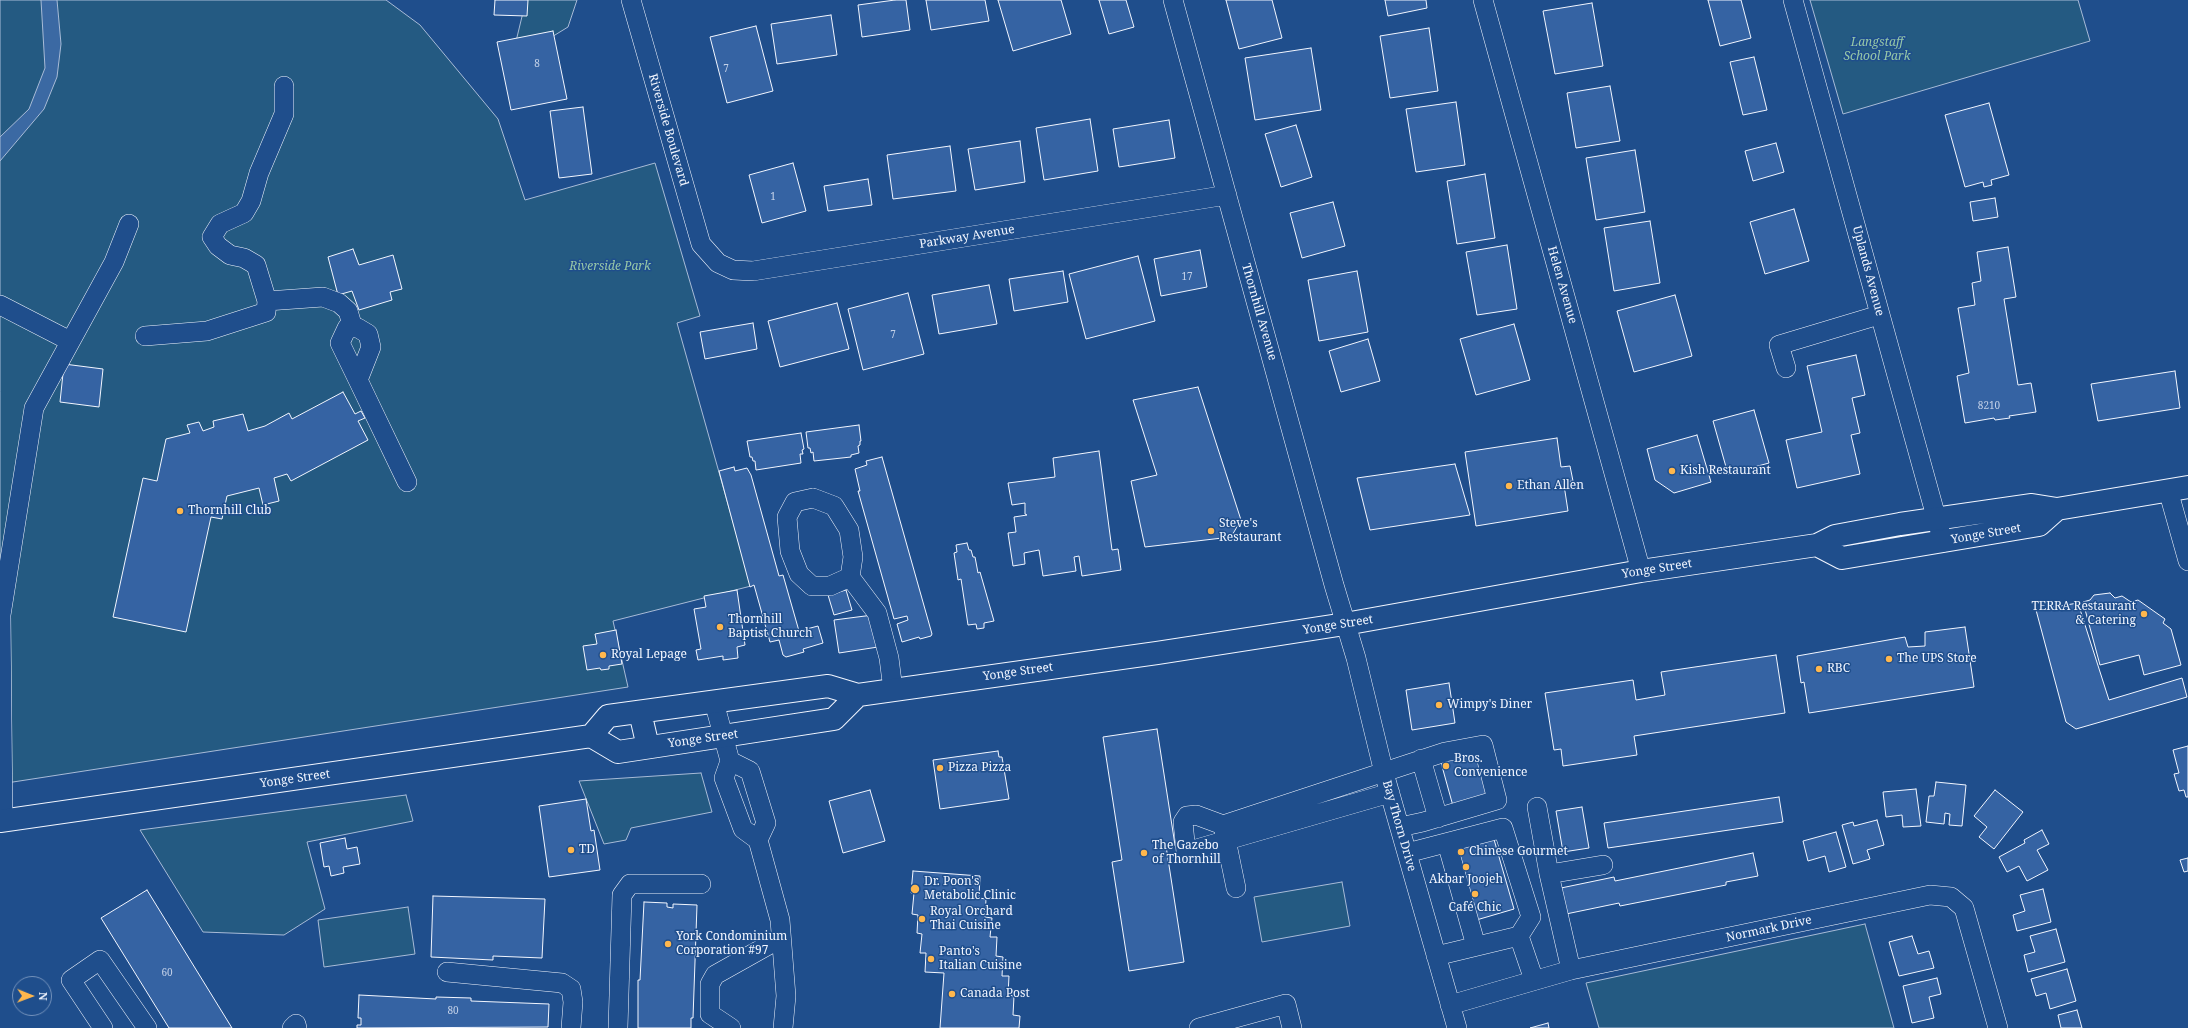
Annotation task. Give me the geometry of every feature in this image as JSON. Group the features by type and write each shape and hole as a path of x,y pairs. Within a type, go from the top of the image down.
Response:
{"main road":[{"name":"Yonge Street","path":"591,736 608,716 828,686 858,695 893,690 1345,624 1641,571 1817,545 1835,536 1936,519 2032,505 2057,509 2178,489"},
{"name":"Yonge Street","path":"1817,545 1842,558 2039,525 2057,509"},
{"name":"Yonge Street","path":"1,821 591,736 618,752 834,719 858,695"},
{"path":"640,712 648,747"}],"street":[{"name":"Riverside Boulevard","path":"631,0 692,216 701,244 711,257"},
{"name":"Thornhill Avenue","path":"1173,0 1345,624"},
{"name":"Helen Avenue","path":"1483,0 1641,571"},
{"name":"Uplands Avenue","path":"1794,0 1879,315 1943,542"},
{"path":"145,336 207,331 266,312 267,301 256,265 244,258 230,255 218,246 212,237 220,224 244,213 251,201 259,173 284,114 284,86"},
{"name":"Parkway Avenue","path":"711,257 733,270 753,271 1227,195"},
{"path":"1,821 1,615 34,408 114,262 130,224"},
{"path":"267,301 323,297 339,303 348,311 353,328"},
{"path":"0,305 70,341"},
{"path":"1786,368 1780,345 1879,315"},
{"path":"358,380 371,348 368,334 358,328 347,328 340,343 358,380 408,482"},
{"path":"2178,489 2188,561"},
{"path":"850,577 830,586 812,586 799,574 790,552 787,517 795,502 813,498 834,506 849,530 853,557 850,577 877,613 889,658 893,690"},
{"name":"Bay Thorn Drive","path":"1345,624 1356,658 1384,774 1457,1028"},
{"path":"714,702 730,761 724,778 744,829 758,840 771,881 780,920 786,996 783,1028"},
{"path":"1225,833 1421,759 1445,752 1483,745 1497,800 1438,818 1400,827"},
{"path":"1421,759 1438,818"},
{"path":"730,761 750,771 766,823 758,840"},
{"path":"1225,833 1390,793"},
{"path":"1537,807 1549,874 1571,970"},
{"path":"1407,853 1503,828 1531,917 1519,936 1436,956"},
{"path":"1225,833 1236,888"},
{"path":"1446,843 1476,946"},
{"path":"1549,874 1603,865"},
{"path":"618,1028 622,895 630,884 700,884"},
{"name":"Normark Drive","path":"1450,1004 1571,970 1930,895 1951,896 1964,908 1998,1028"},
{"path":"1519,936 1534,980"},
{"path":"731,1028 710,1014 710,984 715,975 781,938"},
{"path":"103,1028 71,980 100,960 147,1028"},
{"path":"447,972 562,983 571,989 573,1002 571,1028"},
{"path":"1199,1028 1286,1004 1292,1028"}],"green space":[{"name":"Riverside Park","path":"0,0 386,0 420,25 498,119 525,200 655,163 700,316 677,323 751,586 613,621 628,687 0,784"},
{"path":"526,0 577,0 568,27 511,62"},
{"name":"Langstaff School Park","path":"1810,0 2078,0 2090,41 1843,114"},
{"path":"701,773 712,812 631,828 626,840 604,844 579,781"},
{"path":"406,795 413,821 307,842 325,909 284,935 203,932 140,830"},
{"path":"1342,882 1350,926 1262,942 1254,897"},
{"path":"408,907 415,954 324,967 318,920"},
{"path":"1865,924 1894,1028 1599,1028 1586,983"}],"shaded area":[{"path":"41,0 57,0 61,44 57,77 44,109 0,161 0,137 29,109 45,68"}],"building":[{"path":"495,0 528,0 527,16 494,15"},
{"path":"906,0 910,30 862,37 858,5"},
{"path":"926,0 985,0 989,21 931,30"},
{"path":"998,0 1061,0 1071,34 1013,51"},
{"path":"1099,0 1126,0 1134,27 1109,34"},
{"path":"1226,0 1272,0 1282,38 1239,49"},
{"path":"1385,0 1426,0 1427,8 1388,16"},
{"path":"1708,0 1741,0 1751,38 1720,46"},
{"path":"1592,3 1603,66 1555,74 1543,11"},
{"path":"831,15 837,55 777,64 771,24"},
{"path":"756,26 773,91 727,103 710,37"},
{"path":"1429,28 1438,91 1390,98 1380,36"},
{"path":"553,31 567,99 511,110 497,42"},
{"path":"1311,48 1321,110 1255,120 1245,58"},
{"path":"1754,57 1767,110 1743,115 1730,62"},
{"path":"1610,86 1620,141 1576,148 1567,93"},
{"path":"1456,102 1465,165 1416,172 1406,109"},
{"path":"1989,103 2009,175 1991,180 1992,185 1984,187 1983,182 1965,187 1945,115"},
{"path":"583,107 592,174 559,178 550,111"},
{"path":"1090,119 1098,171 1044,180 1036,128"},
{"path":"1169,120 1175,158 1119,167 1113,129"},
{"path":"1296,125 1312,177 1281,187 1265,134"},
{"path":"1020,141 1025,182 975,190 968,149"},
{"path":"1776,143 1784,172 1753,181 1745,151"},
{"path":"950,146 956,191 893,199 887,155"},
{"path":"1635,150 1645,212 1596,220 1586,158"},
{"path":"793,163 806,211 762,223 749,175"},
{"path":"1485,174 1495,238 1457,244 1447,181"},
{"path":"868,179 872,205 828,211 824,186"},
{"path":"1995,198 1998,217 1973,221 1970,202"},
{"path":"1333,202 1345,246 1302,258 1290,213"},
{"path":"1794,209 1809,261 1765,274 1750,222"},
{"path":"1650,221 1660,283 1614,291 1604,228"},
{"path":"1507,245 1517,309 1477,315 1466,252"},
{"path":"2008,247 2016,297 2004,299 2018,385 2031,383 2036,412 2009,416 2010,418 1995,420 1994,418 1965,423 1957,376 1969,373 1958,308 1975,305 1972,283 1981,281 1977,252"},
{"path":"353,249 359,265 393,255 402,289 390,292 392,300 359,310 352,291 338,295 328,257"},
{"path":"1200,250 1207,287 1161,296 1154,259"},
{"path":"1138,256 1155,321 1086,339 1069,274"},
{"path":"1063,271 1068,302 1014,311 1009,279"},
{"path":"1357,271 1368,332 1319,341 1308,280"},
{"path":"989,285 997,324 939,334 932,295"},
{"path":"908,293 924,354 863,370 848,309"},
{"path":"1675,295 1692,356 1634,372 1617,311"},
{"path":"837,303 849,349 780,367 768,321"},
{"path":"753,323 757,349 705,359 700,332"},
{"path":"1514,324 1530,380 1476,395 1460,339"},
{"path":"1368,339 1380,381 1341,392 1329,351"},
{"path":"1856,355 1865,395 1852,398 1860,433 1851,435 1860,474 1797,488 1786,440 1822,432 1807,366"},
{"path":"64,364 103,369 99,407 60,402"},
{"path":"2175,371 2180,408 2098,421 2091,384"},
{"path":"1198,387 1241,520 1231,537 1145,547 1131,481 1157,475 1133,400"},
{"name":"Thornhill Club","path":"343,392 355,414 361,411 365,418 358,421 368,440 291,481 287,474 274,478 279,501 263,505 259,488 227,496 222,519 211,517 186,632 113,617 143,478 157,481 166,439 190,433 187,425 199,422 203,431 214,427 213,421 243,414 248,431 265,426 289,413 292,419"},
{"path":"1754,410 1769,463 1728,474 1713,421"},
{"path":"859,425 861,441 860,445 858,446 859,453 851,455 851,457 814,461 813,452 811,453 810,448 808,448 806,432"},
{"path":"801,433 804,449 802,450 803,454 800,454 801,463 756,470 755,461 753,461 752,457 750,457 747,441"},
{"path":"1697,435 1711,482 1674,493 1655,480 1647,449"},
{"path":"1557,438 1561,467 1570,466 1573,481 1565,482 1564,485 1568,511 1476,526 1465,452"},
{"path":"1099,451 1112,550 1118,549 1121,570 1082,576 1079,556 1074,557 1076,571 1043,576 1039,550 1024,553 1025,564 1013,566 1008,533 1016,532 1014,517 1027,515 1025,514 1025,503 1012,505 1008,483 1055,477 1053,458"},
{"path":"882,457 932,634 931,636 920,639 919,637 902,642 897,624 908,620 907,616 894,619 858,491 860,491 855,469 867,465 866,461"},
{"path":"1455,464 1470,515 1370,530 1357,478"},
{"path":"734,467 735,471 747,468 751,475 779,576 783,575 799,631 818,626 823,643 803,649 804,652 786,657 783,655 779,640 770,642 754,585 750,587 719,471"},
{"path":"967,543 973,557 975,557 978,573 980,572 994,621 984,623 984,628 977,629 976,624 968,625 961,579 958,580 954,553 957,552 956,545"},
{"name":"Thornhill Baptist Church","path":"737,590 745,645 737,647 738,658 723,660 723,656 698,660 696,650 701,649 694,609 706,607 704,596"},
{"path":"846,590 852,610 834,615 828,595"},
{"path":"2110,593 2115,598 2122,596 2131,602 2138,600 2165,619 2163,623 2171,629 2181,665 2144,675 2139,655 2100,665 2083,602 2090,600 2094,595"},
{"path":"2078,603 2109,700 2182,678 2187,697 2076,729 2066,722 2036,610"},
{"path":"873,615 878,647 839,653 834,620"},
{"path":"1965,627 1974,687 1809,713 1804,682 1801,683 1797,656 1905,637 1908,647 1925,646 1925,632"},
{"name":"Royal Lepage","path":"616,630 622,664 609,666 609,669 601,670 600,668 587,670 583,646 597,644 595,634"},
{"path":"1776,655 1785,713 1634,736 1637,755 1563,766 1561,749 1554,750 1545,693 1633,680 1636,700 1665,695 1661,672"},
{"path":"1449,683 1455,723 1412,730 1406,690"},
{"name":"The Gazebo of Thornhill","path":"1157,729 1175,845 1166,846 1184,962 1129,971 1112,862 1122,860 1103,737"},
{"path":"2188,746 2188,797 2186,797 2184,790 2179,791 2174,774 2179,773 2173,750"},
{"path":"1477,749 1490,796 1453,806 1440,759"},
{"path":"998,751 999,757 1002,757 1009,799 940,809 933,760"},
{"path":"1936,782 1966,785 1962,826 1949,825 1950,814 1945,813 1944,824 1926,822 1929,796 1934,796"},
{"path":"1916,789 1921,826 1903,827 1902,815 1886,817 1883,792"},
{"path":"870,790 885,841 843,853 829,801"},
{"path":"1995,790 2023,812 1994,849 1979,837 1987,827 1974,816"},
{"path":"1779,797 1783,822 1608,848 1604,823"},
{"name":"TD","path":"586,799 591,831 594,830 600,870 549,877 539,806"},
{"path":"1582,807 1589,848 1563,852 1556,811"},
{"path":"1877,820 1884,845 1867,850 1870,859 1853,864 1842,825 1853,822 1854,826"},
{"path":"2042,830 2049,844 2037,850 2048,870 2027,881 2019,866 2007,872 1999,857 2025,843 2024,840"},
{"path":"1836,832 1846,867 1829,872 1825,856 1808,861 1803,841"},
{"path":"1493,836 1514,909 1473,921 1453,847"},
{"path":"345,838 347,849 357,847 360,864 343,867 344,873 331,876 329,866 324,867 320,843"},
{"path":"1753,853 1758,876 1726,882 1726,885 1620,906 1619,903 1566,914 1561,888 1614,877 1615,881"},
{"path":"2188,858 2188,871 2184,872 2180,860"},
{"path":"913,871 980,876 979,898 986,899 985,917 992,918 990,937 997,937 996,956 1003,957 1002,976 1009,976 1008,995 1014,996 1013,1015 1020,1016 1019,1028 940,1028 944,973 925,972 926,953 920,953 922,934 917,933 918,915 912,914 914,893 911,893"},
{"path":"2043,889 2051,922 2017,931 2013,915 2025,911 2020,895"},
{"path":"147,890 232,1028 169,1028 101,918"},
{"path":"433,896 545,899 542,958 493,956 493,960 431,957"},
{"name":"York Condominium Corporation #97","path":"644,902 667,903 667,907 673,908 673,904 697,905 693,1018 691,1018 691,1028 638,1028 638,980 640,980"},
{"path":"2056,929 2065,962 2028,972 2024,955 2035,952 2030,936"},
{"path":"1912,936 1918,954 1929,951 1934,968 1899,976 1889,942"},
{"path":"2067,969 2076,1001 2050,1009 2046,993 2036,996 2031,979"},
{"path":"1937,978 1941,994 1929,997 1934,1018 1912,1023 1903,986"},
{"path":"359,995 436,999 436,997 471,998 471,1001 549,1004 548,1027 357,1028 357,1025 361,1025 361,1018 358,1018"},
{"path":"2077,1010 2082,1028 2061,1028 2058,1015"},
{"path":"1548,1023 1549,1028 1530,1028"}],"place":[{"name":"Kish Restaurant","path":"1672,471"},
{"name":"Ethan Allen","path":"1509,486"},
{"name":"Thornhill Club","path":"180,511"},
{"name":"Steve's Restaurant","path":"1211,531"},
{"name":"TERRA Restaurant & Catering","path":"2144,614"},
{"name":"Thornhill Baptist Church","path":"720,627"},
{"name":"Royal Lepage","path":"603,655"},
{"name":"The UPS Store","path":"1889,659"},
{"name":"RBC","path":"1819,669"},
{"name":"Wimpy's Diner","path":"1439,705"},
{"name":"Bros. Convenience","path":"1446,766"},
{"name":"Pizza Pizza","path":"940,768"},
{"name":"TD","path":"571,850"},
{"name":"Chinese Gourmet","path":"1461,852"},
{"name":"The Gazebo of Thornhill","path":"1144,853"},
{"name":"Akbar Joojeh","path":"1466,867"},
{"name":"Dr. Poon's Metabolic Clinic","path":"915,889"},
{"name":"Café Chic","path":"1475,894"},
{"name":"Royal Orchard Thai Cuisine","path":"922,919"},
{"name":"York Condominium Corporation #97","path":"668,944"},
{"name":"Panto's Italian Cuisine","path":"931,959"},
{"name":"Canada Post","path":"952,994"}]}
